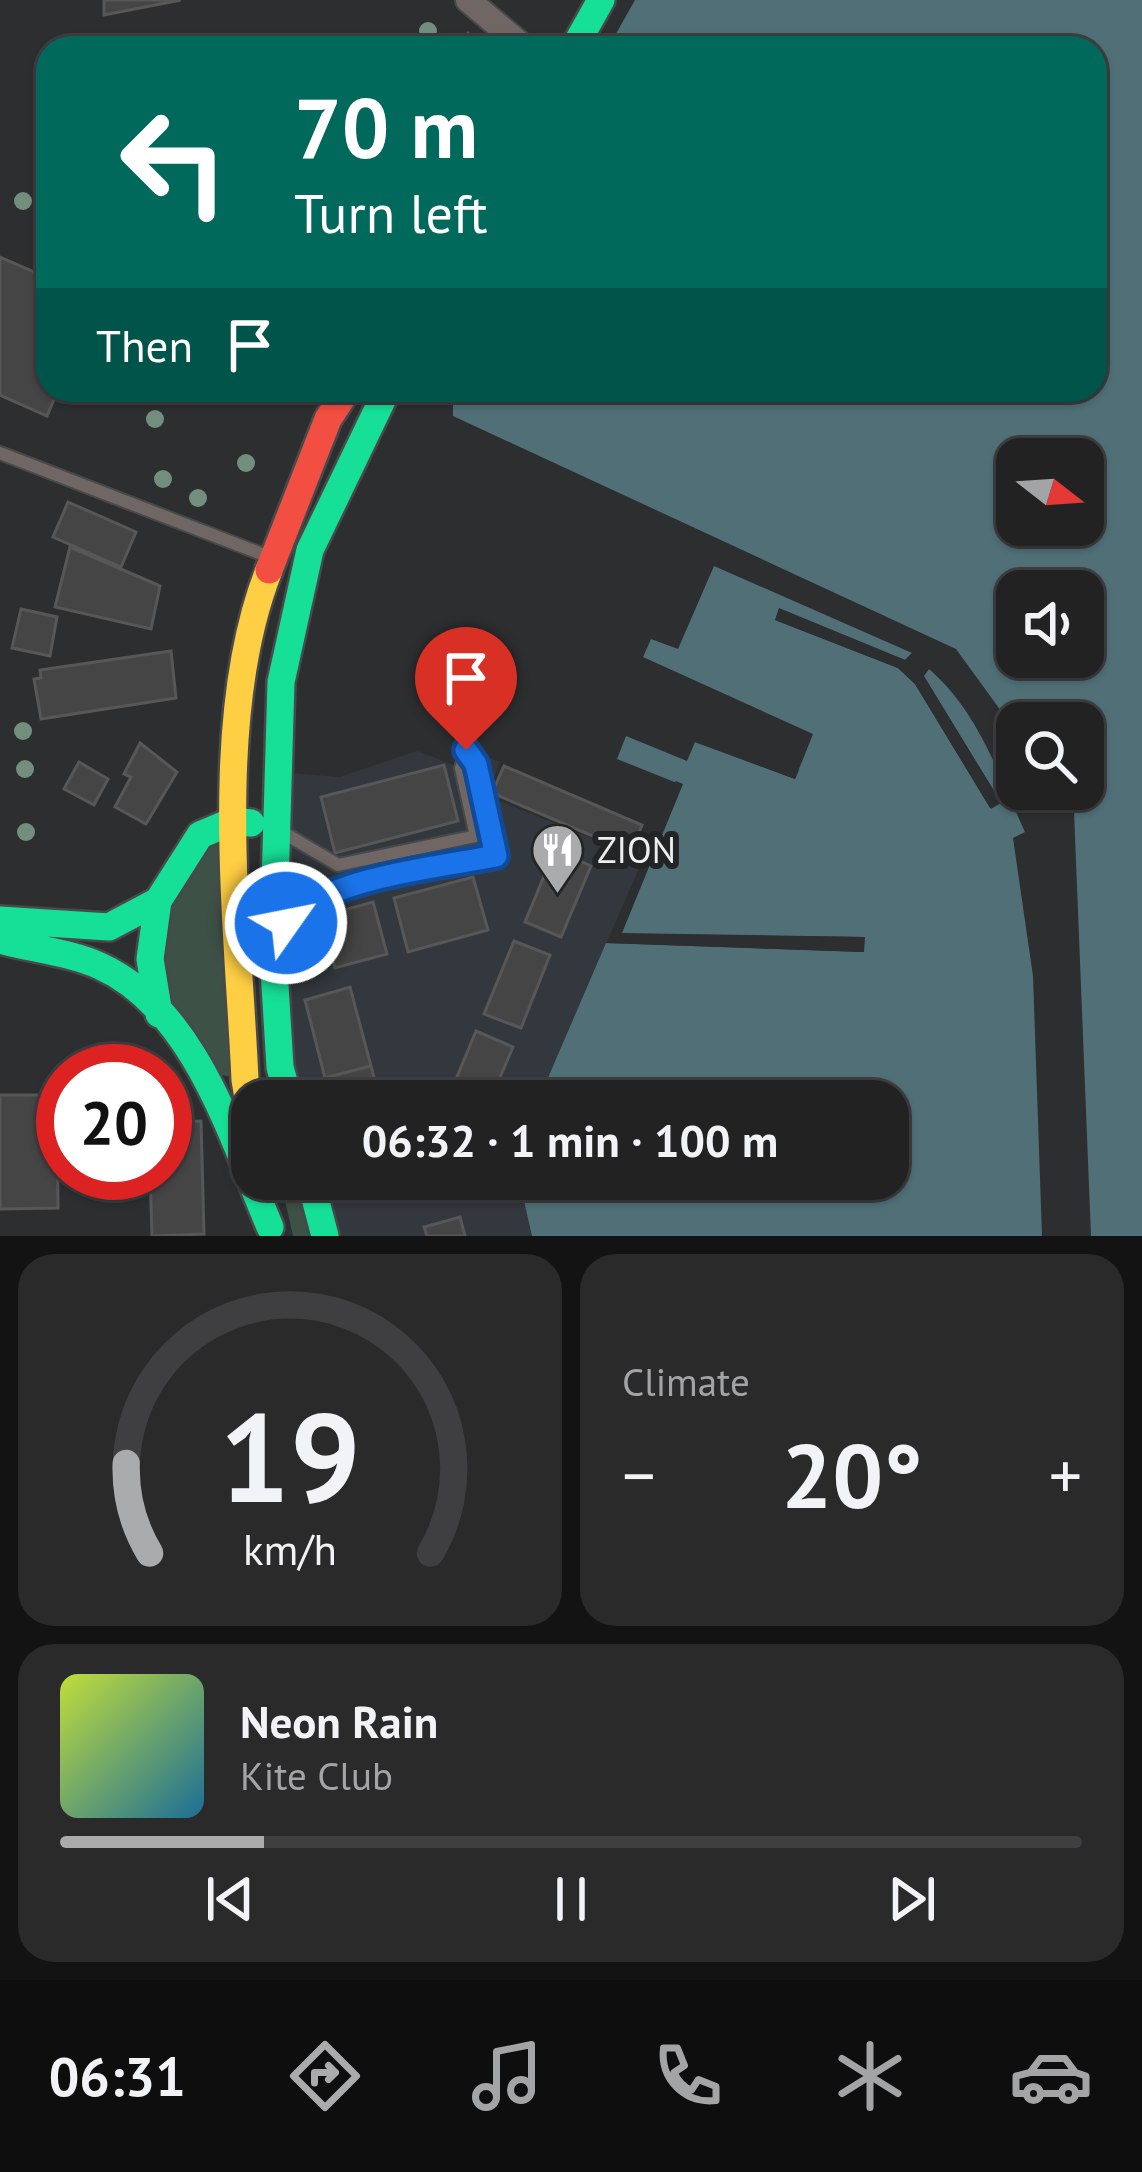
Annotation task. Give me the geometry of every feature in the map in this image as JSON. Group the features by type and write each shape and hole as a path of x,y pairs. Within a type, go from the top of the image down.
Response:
{"main road":[{"path":"581,36 601,0"},
{"path":"245,1080 233,821 240,698 274,559 328,419 339,402"},
{"path":"283,1080 273,953 281,682 310,550 381,402"},
{"path":"159,1014 150,959 158,901 200,835 233,821 276,826"},
{"path":"0,920 109,927 158,901"},
{"path":"0,940 102,967 137,989 199,1070 271,1232"},
{"path":"199,1070 245,1080 280,1067"},
{"path":"266,1200 271,1232"},
{"path":"316,1200 325,1236"}],"street":[{"path":"468,0 511,36"}],"lane":[{"path":"0,453 274,559"},
{"path":"273,953 296,911 334,891 496,856 483,834 461,768 466,750 476,764 483,834"},
{"path":"276,826 338,865 483,834"}],"shaded area":[{"path":"467,750 500,762 487,796 643,859 547,1080 295,1080 291,1064 290,773 340,777 417,751 461,768"},
{"path":"324,1200 524,1200 532,1236 333,1236"}],"green space":[{"path":"233,821 245,1080 199,1070 192,1060 192,1044 180,1044 159,1014 158,901"},
{"path":"285,1200 301,1200 310,1236 293,1236"}],"water":[{"path":"635,0 1142,0 1142,1236 1091,1236 1073,810 1104,810 1104,702 996,704 956,649 453,416 453,402 1107,402 1107,36 615,36"},
{"path":"714,566 912,653 905,660 780,609 775,620 898,668 915,684 990,808 996,805 996,810 1015,810 1025,832 1013,838 1033,976 1042,1236 532,1236 524,1200 909,1200 909,1080 547,1080 606,943 863,952 864,937 621,934 682,785 617,759 626,736 687,761 695,742 795,779 813,734 643,657 651,639 678,649"},
{"path":"929,669 961,704 996,767 996,794 923,675"}],"pier":[{"path":"779,608 905,660 912,653 917,657 905,666 919,680 925,665 929,669 924,676 996,795 996,806 991,809 915,684 898,668 775,620"},
{"path":"697,737 799,770 795,779 695,742"},
{"path":"676,781 683,784 622,933 865,937 864,952 606,943 617,938"}],"building":[{"path":"104,0 181,0 104,15"},
{"path":"0,257 36,273 36,402 53,402 47,416 0,395"},
{"path":"68,502 136,532 121,567 53,537"},
{"path":"70,547 160,586 151,629 55,607"},
{"path":"21,609 57,617 50,656 12,648"},
{"path":"171,651 176,698 41,719 34,679 41,678 40,670"},
{"path":"140,743 177,772 146,824 115,807 131,777 124,774"},
{"path":"79,762 108,779 94,805 64,789"},
{"path":"444,765 458,821 335,853 321,797"},
{"path":"504,766 642,825 634,846 619,839 616,846 492,793"},
{"path":"555,850 591,866 561,937 525,922"},
{"path":"473,877 488,930 408,952 394,898"},
{"path":"373,902 387,954 335,968 322,916"},
{"path":"514,941 550,955 521,1028 484,1014"},
{"path":"350,987 371,1066 325,1078 305,1000"},
{"path":"476,1031 513,1047 499,1080 456,1080"},
{"path":"371,1066 375,1080 316,1080"},
{"path":"0,1095 36,1095 36,1200 58,1200 58,1208 0,1209"},
{"path":"192,1121 201,1121 204,1234 152,1236 151,1200 192,1200"},
{"path":"460,1217 465,1236 427,1236 424,1227"}],"traffic: fast":[{"path":"581,36 601,0"},
{"path":"283,1080 273,953 281,682 310,550 381,402"},
{"path":"0,920 109,927 158,901 200,835 233,821 251,823"},
{"path":"158,901 150,959 159,1014"},
{"path":"0,940 100,966 133,986 161,1012 206,1079 270,1227"},
{"path":"316,1200 325,1236"}],"traffic: slow":[{"path":"245,1080 234,889 234,755 251,628 269,570"}],"traffic: jam":[{"path":"269,570 328,419 339,402"}],"place":[{"name":"ZION","path":"558,895"}],"route":[{"path":"286,923 296,911 334,891 496,856 476,764 466,750"}]}
